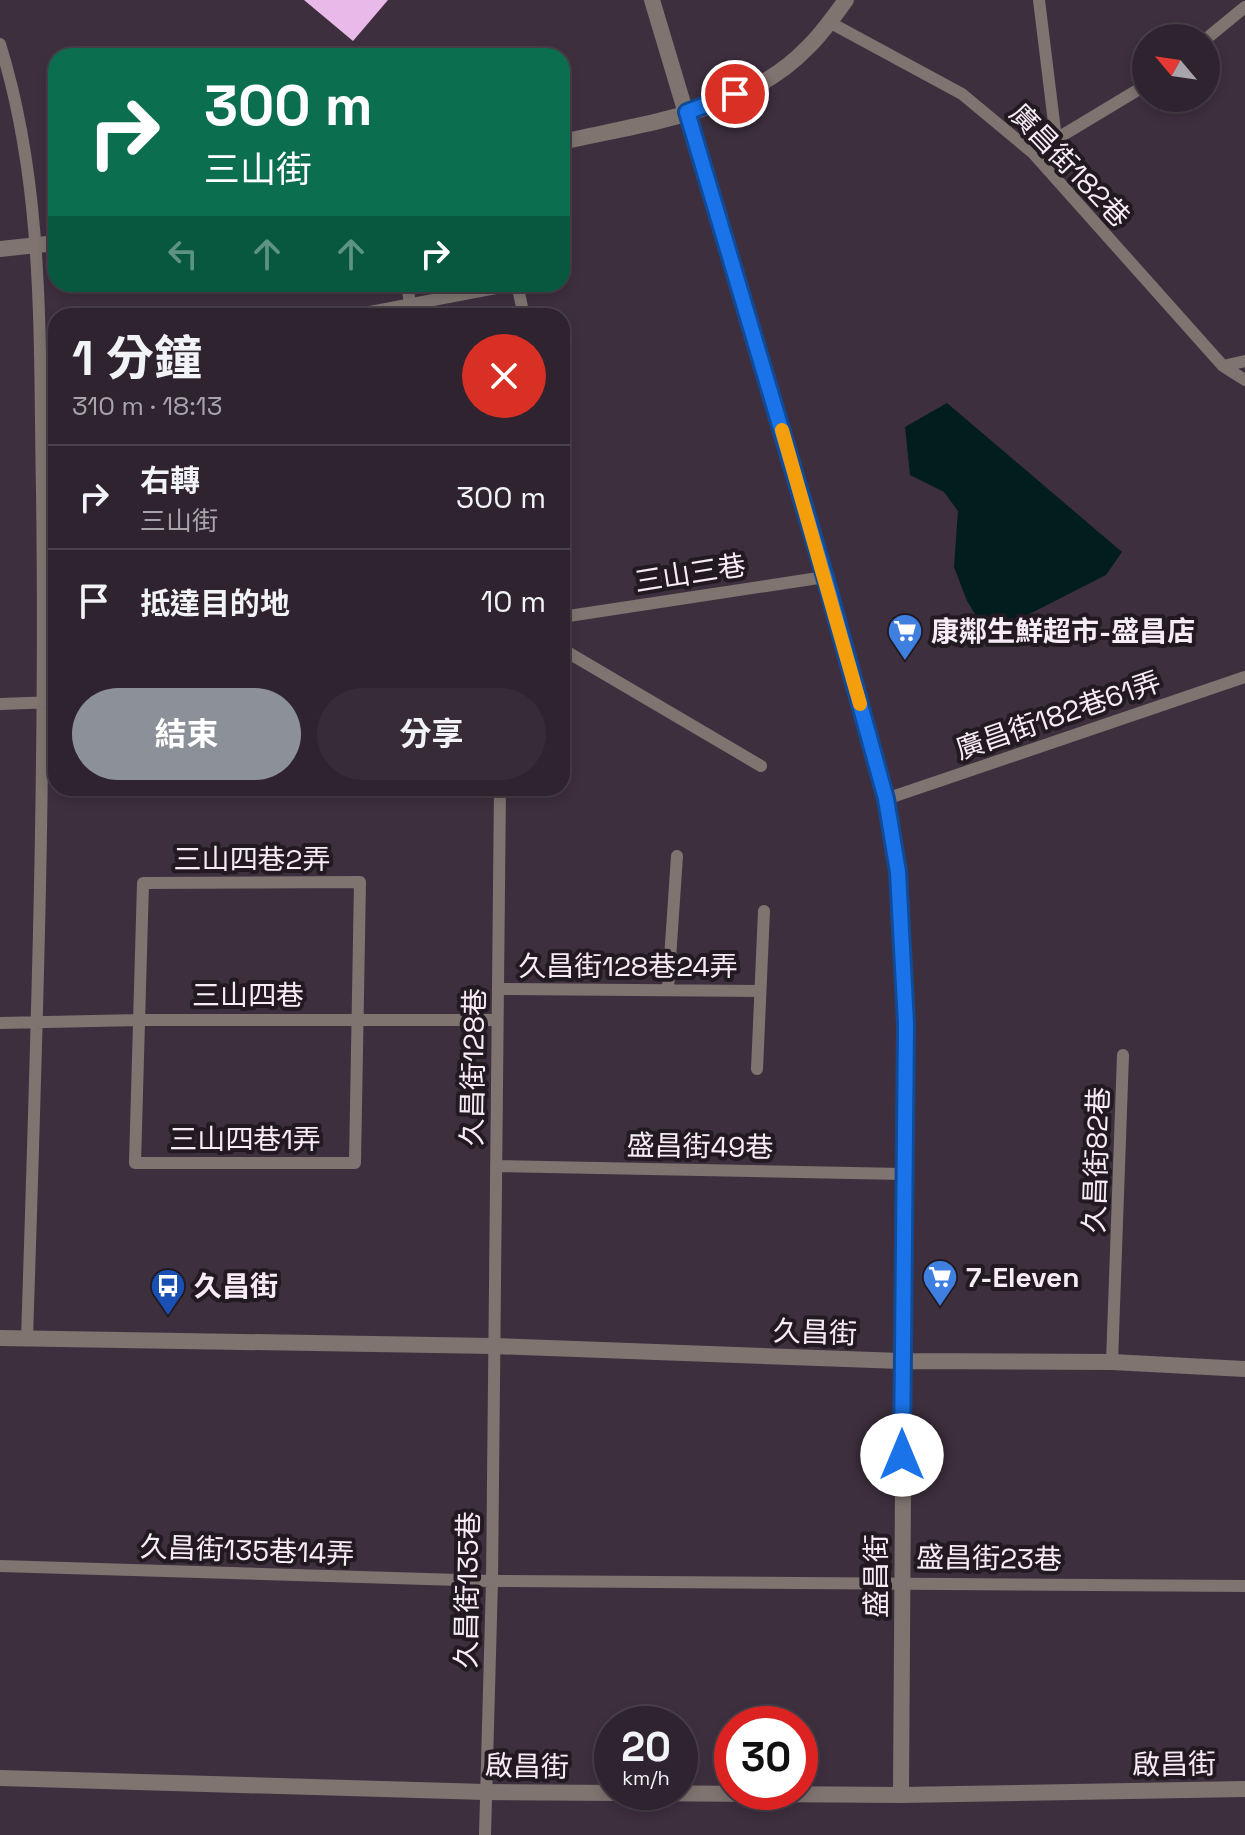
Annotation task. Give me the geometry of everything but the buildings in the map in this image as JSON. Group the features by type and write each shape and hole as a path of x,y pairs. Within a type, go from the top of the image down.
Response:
{"street":[{"name":"盛昌街","path":"652,0 825,577 886,799 898,872 905,1009 901,1795"},
{"path":"570,140 687,112 759,85 806,49 846,0"},
{"path":"0,249 48,244"},
{"name":"久昌街","path":"0,1338 493,1346 901,1361 1112,1362 1245,1369"},
{"name":"啟昌街","path":"0,1778 486,1792 901,1795 1245,1789"}],"lane":[{"path":"1039,0 1056,139"},
{"path":"1220,28 1245,7"},
{"name":"廣昌街182巷","path":"829,22 962,94 1033,153 1223,366 1245,380"},
{"path":"0,44 12,81 38,246 48,598"},
{"path":"1033,153 1132,93"},
{"path":"419,308 484,292"},
{"path":"1223,366 1245,361"},
{"name":"三山三巷","path":"570,616 825,577"},
{"path":"570,654 761,766"},
{"name":"廣昌街182巷61弄","path":"886,799 1245,677"},
{"path":"0,704 48,703"},
{"path":"27,1339 48,772"},
{"name":"久昌街128巷","path":"493,1346 500,796"},
{"path":"668,988 677,856"},
{"name":"三山四巷2弄","path":"139,1020 143,883 344,882 360,882 358,1019"},
{"path":"757,1069 764,911"},
{"name":"久昌街128巷24弄","path":"498,989 759,991"},
{"name":"三山四巷1弄","path":"139,1020 135,1163 355,1163 358,1019"},
{"name":"三山四巷","path":"0,1023 497,1020"},
{"name":"久昌街82巷","path":"1112,1362 1123,1055"},
{"name":"盛昌街49巷","path":"496,1166 903,1174"},
{"name":"久昌街135巷","path":"485,1835 492,1581 493,1346"},
{"name":"久昌街135巷14弄","path":"0,1566 492,1581"},
{"name":"盛昌街23巷","path":"492,1581 903,1581 1245,1586"}],"shaded area":[{"path":"947,403 1122,552 1106,575 988,635 967,601 954,567 958,511 944,492 910,475 905,427"}],"slow traffic":[{"path":"782,430 860,704"}],"place":[{"name":"康鄰生鮮超市-盛昌店","path":"905,662"},
{"name":"7-Eleven","path":"940,1308"},
{"name":"久昌街","path":"168,1317"}],"route":[{"path":"735,94 687,112 825,577 886,799 898,872 906,1024 902,1455"}]}
